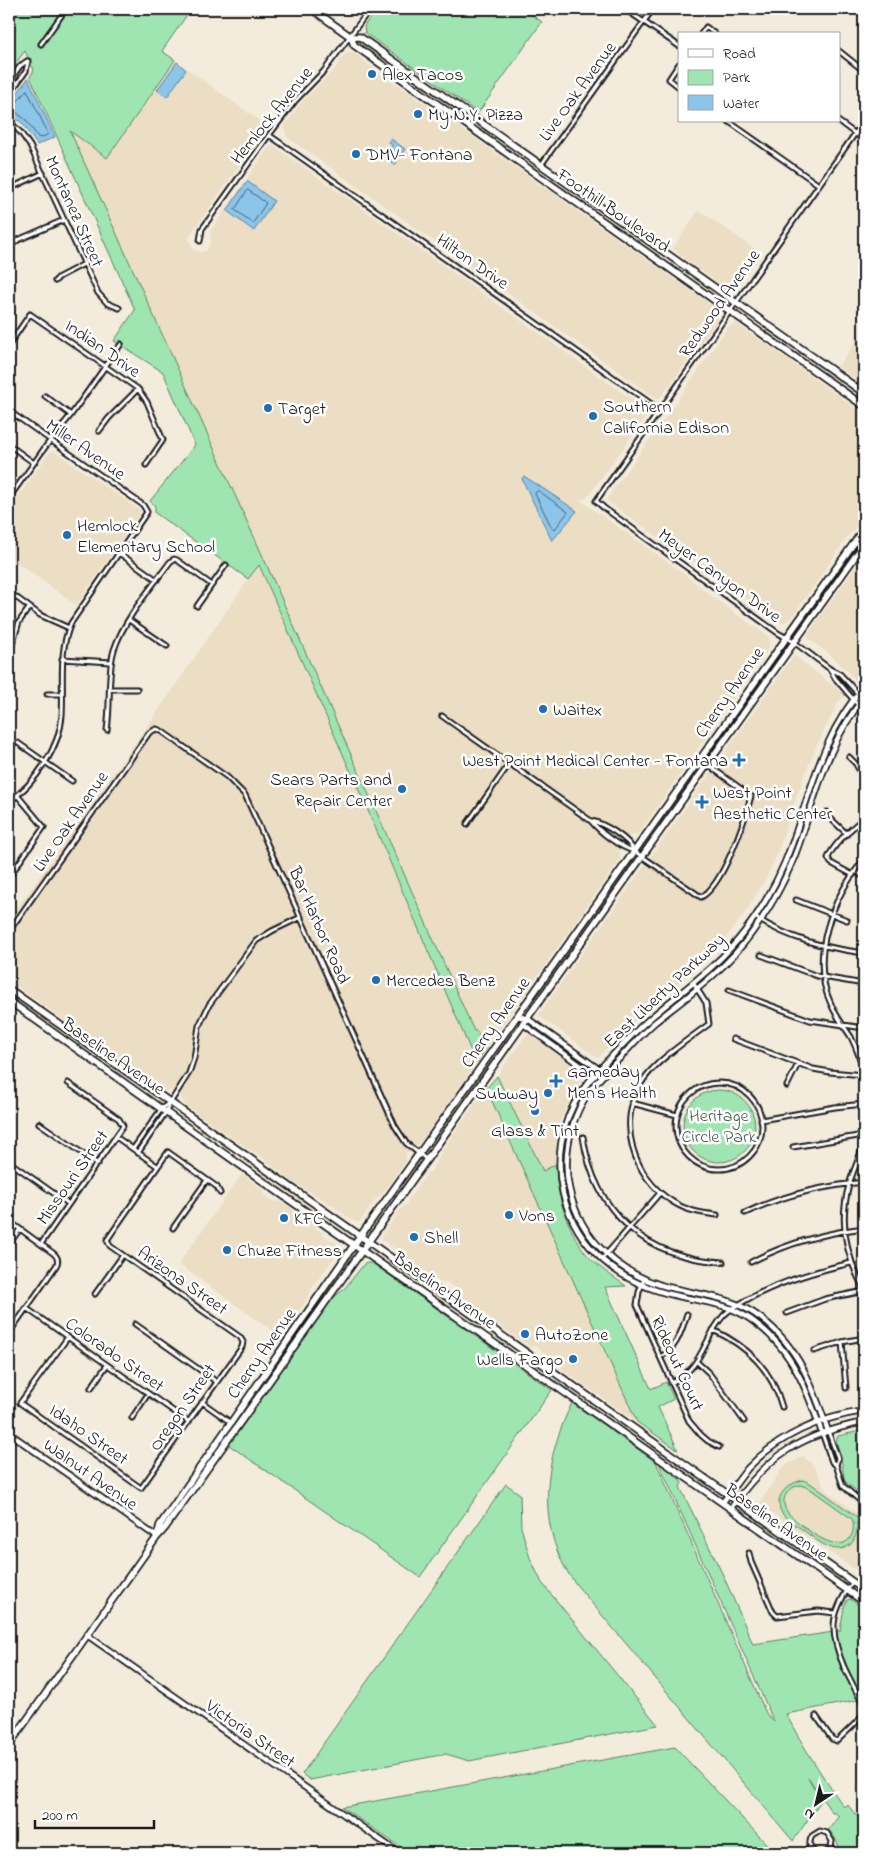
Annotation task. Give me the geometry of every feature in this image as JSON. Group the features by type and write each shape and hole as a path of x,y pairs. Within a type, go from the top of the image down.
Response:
{"main road":[{"name":"Foothill Boulevard","path":"312,9 351,37 354,45 864,406"},
{"name":"Foothill Boulevard","path":"351,37 360,37 864,393"},
{"name":"Cherry Avenue","path":"157,1537 160,1525 361,1235 864,528"},
{"name":"Cherry Avenue","path":"9,1746 86,1635 370,1242 864,544"},
{"name":"Baseline Avenue","path":"9,989 864,1590"},
{"name":"Baseline Avenue","path":"9,1001 864,1602"}],"street":[{"path":"42,44 66,9"},
{"name":"Hemlock Avenue","path":"200,242 202,229 269,135 295,101 318,79 370,9"},
{"path":"625,9 678,45"},
{"name":"Live Oak Avenue","path":"541,165 653,9"},
{"path":"702,32 706,27 712,32"},
{"path":"840,52 864,71"},
{"path":"9,82 20,66 28,61 26,71 9,95"},
{"path":"678,66 669,79 678,86"},
{"name":"Montanez Street","path":"9,121 26,139 95,288 107,303 119,308"},
{"name":"Redwood Avenue","path":"596,501 864,121"},
{"path":"729,122 819,185"},
{"path":"839,122 864,140"},
{"name":"Hilton Drive","path":"269,135 660,410"},
{"path":"9,189 43,173"},
{"path":"9,247 18,240 64,220"},
{"path":"55,281 58,277 84,264"},
{"name":"Indian Drive","path":"9,345 30,314 138,388 147,402 164,440 146,465"},
{"path":"9,498 121,344"},
{"path":"99,431 138,388"},
{"path":"45,396 71,415"},
{"name":"Miller Avenue","path":"9,411 143,505 147,510 145,516 119,553"},
{"path":"9,445 34,463"},
{"name":"Meyer Canyon Drive","path":"596,501 732,601 840,674 864,698"},
{"path":"9,802 18,796 53,748 62,715 62,659 69,628 80,608 119,553 157,580"},
{"path":"107,730 111,662 114,649 129,620 157,580 174,559 212,585"},
{"path":"197,606 226,565"},
{"path":"9,592 29,608 49,620 69,628"},
{"path":"9,655 10,646 19,622 29,608"},
{"path":"129,620 167,646"},
{"path":"62,659 111,662"},
{"name":"Meyer Canyon Drive","path":"830,669 835,678 858,705"},
{"name":"East Liberty Parkway","path":"822,1433 801,1378 784,1351 764,1329 732,1309 711,1302 666,1294 641,1285 601,1260 573,1223 565,1201 560,1170 561,1144 568,1118 581,1092 594,1075 646,1022 694,984 731,949 755,917 783,866 823,755 838,723 864,688"},
{"path":"110,689 137,689"},
{"path":"47,694 62,694"},
{"name":"East Liberty Parkway","path":"828,1431 811,1384 789,1346 779,1334 762,1319 739,1305 717,1296 675,1289 644,1278 628,1270 606,1254 591,1238 579,1218 572,1202 566,1172 568,1141 584,1099 653,1024 698,989 730,960 761,921 779,891 793,860 812,800 828,759 849,718 864,698"},
{"path":"442,716 591,820 596,827 627,849 634,851 701,897 710,890 731,852 751,796 708,765"},
{"name":"Live Oak Avenue","path":"9,931 150,733 156,729"},
{"name":"Bar Harbor Road","path":"156,729 163,731 227,777 241,790 249,801 396,1126 406,1143 427,1160"},
{"path":"18,743 72,781"},
{"path":"850,757 864,780"},
{"path":"467,824 510,763"},
{"path":"9,877 44,827 18,796"},
{"path":"827,812 829,817 846,834"},
{"path":"864,818 846,834 828,858 831,863 864,877"},
{"path":"591,820 599,822 631,844 634,851"},
{"path":"732,1039 825,1072 864,1074 855,1046 830,1003 823,978 824,947 832,915 840,897 864,860"},
{"path":"796,900 847,920"},
{"path":"133,1149 184,1082 191,1068 200,1022 218,991 256,941 301,917"},
{"path":"755,917 777,930 824,947 864,953"},
{"path":"760,955 823,978 864,984"},
{"path":"694,984 706,1003 709,1024 648,1074 632,1103 629,1123 630,1136 634,1154 646,1177 660,1193 672,1202 687,1209 717,1215"},
{"path":"728,990 800,1018 864,1028"},
{"path":"518,1016 528,1019 605,1074"},
{"path":"518,1016 524,1025 600,1080"},
{"path":"787,1086 798,1064"},
{"name":"Missouri Street","path":"41,1244 98,1164 123,1124 119,1119 68,1083"},
{"path":"722,1083 735,1086 749,1095 758,1109 761,1120 760,1137 752,1153 737,1165 718,1168 701,1164 685,1151 677,1132 677,1115 684,1100 694,1090 707,1084 722,1083"},
{"path":"632,1103 677,1115"},
{"path":"761,1120 835,1106 864,1104"},
{"path":"138,1153 164,1110"},
{"path":"40,1123 98,1164"},
{"path":"793,1147 864,1135"},
{"path":"116,1137 157,1166 168,1152 208,1180 220,1192"},
{"path":"583,1137 590,1168 598,1188 616,1214 630,1228 645,1239 671,1252 695,1259 723,1262"},
{"path":"787,1313 825,1299 864,1290 851,1263 845,1231 845,1204 849,1183 864,1141"},
{"path":"11,1163 69,1204"},
{"name":"Arizona Street","path":"157,1166 108,1236 107,1242 243,1342"},
{"path":"173,1228 208,1180"},
{"path":"745,1213 766,1203 798,1193 864,1182"},
{"path":"601,1260 660,1193"},
{"path":"9,1222 41,1244 58,1259 56,1266 9,1333"},
{"path":"751,1262 790,1244 823,1235 864,1228"},
{"path":"9,1244 20,1229"},
{"path":"95,1294 123,1255"},
{"path":"671,1383 688,1373 697,1362 713,1330 732,1309 790,1279 821,1269 851,1263"},
{"name":"Rideout Court","path":"644,1278 637,1305 671,1383 693,1426 708,1441 719,1447"},
{"name":"Colorado Street","path":"26,1308 189,1422"},
{"path":"660,1357 671,1351 676,1344 687,1314"},
{"path":"135,1324 217,1382"},
{"path":"713,1330 732,1340 756,1358 775,1387 782,1407"},
{"name":"Idaho Street","path":"68,1337 20,1403 142,1488"},
{"path":"814,1351 842,1342 864,1338"},
{"name":"Oregon Street","path":"142,1488 242,1347 243,1342"},
{"path":"842,1342 845,1352 846,1388"},
{"path":"697,1362 710,1373 744,1421"},
{"path":"91,1388 107,1365"},
{"path":"132,1418 148,1394"},
{"path":"202,1402 231,1422"},
{"path":"723,1502 746,1470 765,1452 794,1433 824,1420 864,1411"},
{"path":"731,1508 757,1474 777,1456 798,1443 822,1433 864,1422"},
{"path":"828,1431 838,1458 836,1465"},
{"name":"Walnut Avenue","path":"9,1433 157,1537"},
{"path":"822,1433 844,1488 864,1504"},
{"path":"749,1553 770,1603 778,1616 818,1611 835,1613"},
{"path":"853,1582 840,1600 835,1613 833,1627 835,1644 864,1705"},
{"name":"Victoria Street","path":"86,1635 400,1853"},
{"path":"816,1716 832,1739 837,1741 864,1715"},
{"path":"807,1853 812,1836 820,1831 829,1835 832,1841 831,1848 825,1853"},
{"path":"810,1846 816,1853"},
{"path":"831,1848 834,1852"}],"shaded area":[{"path":"353,52 379,73 414,95 415,98 422,101 717,309 718,319 660,398 657,399 287,137 284,126 301,103 333,71 346,53"},
{"path":"175,60 267,126 191,234 189,239 193,250 202,252 207,250 211,242 210,231 269,147 274,146 647,410 648,414 589,495 585,499 577,498 675,567 769,637 769,647 639,833 628,837 619,849 620,860 486,1048 477,1031 474,1032 294,626 69,130 107,158"},
{"path":"699,210 762,254 736,290 730,291 682,257 673,248"},
{"path":"736,323 864,414 864,519 849,535 790,620 780,623 608,502 607,498 728,327"},
{"path":"859,336 864,340 864,385 838,367"},
{"name":"Hemlock Elementary School","path":"54,451 140,510 140,514 76,605 9,557 9,509 49,453"},
{"path":"864,555 864,676 857,681 833,657 809,639 807,635"},
{"path":"258,565 369,813 476,1063 422,1141 406,1153 406,1162 382,1194 374,1201 360,1222 355,1222 326,1201 290,1180 258,1154 185,1105 182,1098 172,1091 165,1091 9,981 9,920 153,718"},
{"path":"794,655 845,695 838,703 818,743 803,779 775,860 744,915 722,943 689,975 647,1008 620,1033 598,1058 539,1016 539,1014"},
{"path":"529,1034 585,1074 572,1094 559,1124 556,1164 543,1171 497,1076 525,1036"},
{"path":"484,1091 491,1099 637,1422 546,1358 545,1353 535,1346 530,1347 477,1310 460,1297 457,1289 446,1282 441,1283 382,1240 382,1235 400,1210 408,1203 408,1200 428,1172 431,1172 443,1149"},
{"path":"242,1174 263,1190 264,1195 275,1202 280,1201 290,1207 326,1237 337,1243 340,1250 314,1285 301,1309 294,1314 281,1337 178,1264"},
{"path":"803,1456 813,1465 825,1490 864,1518 864,1576 759,1504 783,1467"}],"green space":[{"path":"9,9 191,9 162,51 175,60 107,158 70,131 264,559 474,1031 477,1031 486,1048 476,1063 369,813 259,565 248,579 155,513 155,506 150,501 195,445 163,372 114,341 135,310 30,77 34,70 25,51 14,65 9,61"},
{"path":"376,9 523,9 542,22 478,113 365,33 364,26"},
{"path":"497,1076 543,1171 556,1164 556,1176 561,1202 577,1240 596,1264 626,1286 605,1287 651,1389 666,1382 674,1399 658,1407 678,1450 637,1422 491,1099 484,1091"},
{"name":"Heritage Circle Park","path":"719,1090 733,1093 745,1100 752,1112 755,1126 752,1140 745,1152 733,1159 719,1162 705,1159 693,1152 686,1140 683,1126 686,1112 693,1100 705,1093"},
{"path":"372,1263 552,1390 420,1577 229,1445 331,1300 345,1288 364,1264"},
{"path":"572,1403 656,1462 766,1713 774,1722 659,1463 676,1475 682,1483 680,1487 723,1575 753,1644 840,1631 847,1600 850,1599 864,1609 864,1699 786,1714 799,1738 844,1807 847,1804 864,1825 864,1853 844,1853 841,1850 828,1830 839,1816 832,1813 808,1777 821,1801 793,1841 579,1588 568,1572 554,1542 548,1502 548,1482 556,1442"},
{"path":"864,1430 864,1496 847,1484 836,1441 838,1436"},
{"path":"803,1480 810,1483 864,1522 864,1526 857,1522 856,1534 851,1544 839,1549 826,1546 784,1516 779,1507 780,1496 787,1488","holes":["800,1485 809,1488 852,1519 852,1533 850,1538 844,1543 836,1544 818,1537 788,1513 784,1504 785,1496 788,1492"]},
{"path":"506,1484 520,1494 521,1527 530,1558 542,1583 658,1725 469,1761 446,1754 310,1780 302,1774"},
{"path":"675,1747 775,1853 409,1853 342,1807"}],"water":[{"path":"177,62 186,70 167,97 157,90"},
{"path":"28,78 55,137 37,145 22,123 9,113 9,105"},
{"path":"391,139 405,149 395,165 387,155 392,145 389,143"},
{"path":"247,181 274,201 254,231 227,211"},
{"path":"524,476 577,511 552,541 522,479"}],"place":[{"name":"Alex Tacos","path":"372,74"},
{"name":"My N.Y. Pizza","path":"418,114"},
{"name":"DMV- Fontana","path":"356,154"},
{"name":"Target","path":"268,408"},
{"name":"Southern California Edison","path":"593,416"},
{"name":"Hemlock Elementary School","path":"67,535"},
{"name":"Waitex","path":"543,709"},
{"name":"West Point Medical Center - Fontana","path":"739,760"},
{"name":"Sears Parts and Repair Center","path":"402,789"},
{"name":"West Point Aesthetic Center","path":"702,802"},
{"name":"Mercedes Benz","path":"376,980"},
{"name":"Gameday Men's Health","path":"556,1081"},
{"name":"Subway","path":"548,1093"},
{"name":"Glass & Tint","path":"535,1111"},
{"name":"Vons","path":"509,1215"},
{"name":"KFC","path":"284,1218"},
{"name":"Shell","path":"414,1237"},
{"name":"Chuze Fitness","path":"227,1250"},
{"name":"AutoZone","path":"525,1334"},
{"name":"Wells Fargo","path":"573,1359"}]}
